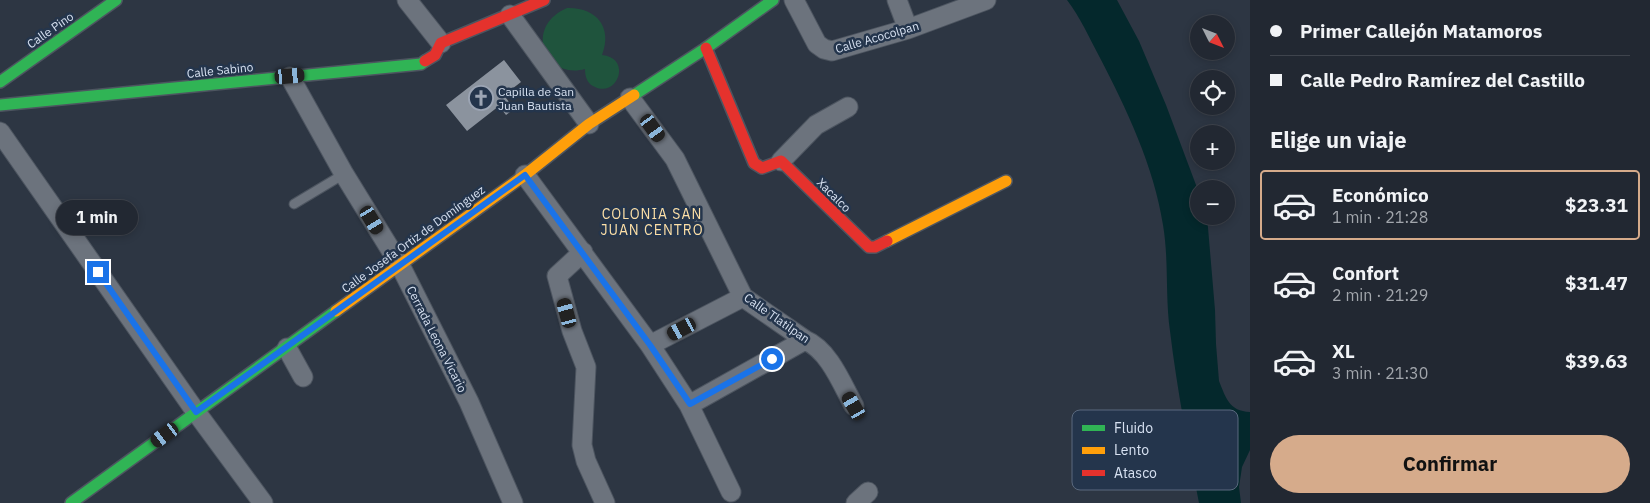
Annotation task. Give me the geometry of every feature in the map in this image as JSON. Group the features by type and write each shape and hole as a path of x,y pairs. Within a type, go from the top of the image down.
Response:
{"street":[{"name":"Calle Pino","path":"0,82 116,0"},
{"path":"408,0 441,43"},
{"name":"Calle Sabino","path":"0,105 421,64 436,55 441,43 544,0"},
{"name":"Calle Josefa Ortiz de Domínguez","path":"71,503 525,175 588,124 706,48 773,0"},
{"name":"Calle Acocolpan","path":"794,0 816,44 824,49 832,50 908,29 986,0"},
{"path":"897,0 908,29"},
{"path":"510,15 588,124"},
{"path":"706,48 754,163 762,168 781,161 816,124 848,107"},
{"name":"Cerrada Leona Vicario","path":"290,76 344,174 400,266 469,402 513,503"},
{"name":"Calle Tlatilpan","path":"630,98 675,159 743,297 805,340 815,344 823,352 854,406"},
{"path":"0,132 196,412 263,503"},
{"name":"Xacalco","path":"781,161 869,247 875,247 1006,181"},
{"path":"525,175 583,252 690,404 731,492"},
{"path":"583,252 557,276 572,331 586,367 582,445 586,461 605,503"},
{"path":"650,345 743,297"},
{"path":"690,404 805,340"},
{"path":"286,348 303,377"}],"lane":[{"path":"294,204 344,174"}],"green space":[{"path":"567,8 586,11 600,21 605,36 602,55 611,58 617,63 619,70 615,83 609,87 602,89 591,85 585,74 585,69 571,70 559,67 550,60 544,50 543,39 546,27 554,17"}],"shaded area":[{"path":"1067,0 1117,0 1139,41 1166,105 1194,180 1190,180 1190,225 1208,225 1219,381 1226,398 1233,406 1250,412 1250,450 1242,467 1239,487 1241,503 1199,503 1197,490 1238,490 1238,410 1182,410 1169,318 1165,238 1159,203 1138,138 1084,27"}],"building":[{"name":"Capilla de San Juan Bautista","path":"504,60 521,82 504,95 514,109 506,115 499,106 467,131 446,105"}],"traffic: fast":[{"path":"0,82 116,0"},
{"path":"634,95 706,48 773,0"},
{"path":"0,105 421,64 425,61"},
{"path":"71,503 336,311"}],"traffic: slow":[{"path":"336,311 525,175 589,124 634,95"},
{"path":"887,241 1006,181"}],"traffic: jam":[{"path":"425,61 435,55 441,43 544,0"},
{"path":"706,48 754,163 762,168 781,161 869,247 875,247 887,241"}],"place":[{"name":"Capilla de San Juan Bautista","path":"481,98"}],"district":[{"name":"COLONIA SAN JUAN CENTRO","path":"652,222"}],"route":[{"path":"98,272 196,412 525,175 650,345 690,404 772,359"}]}
